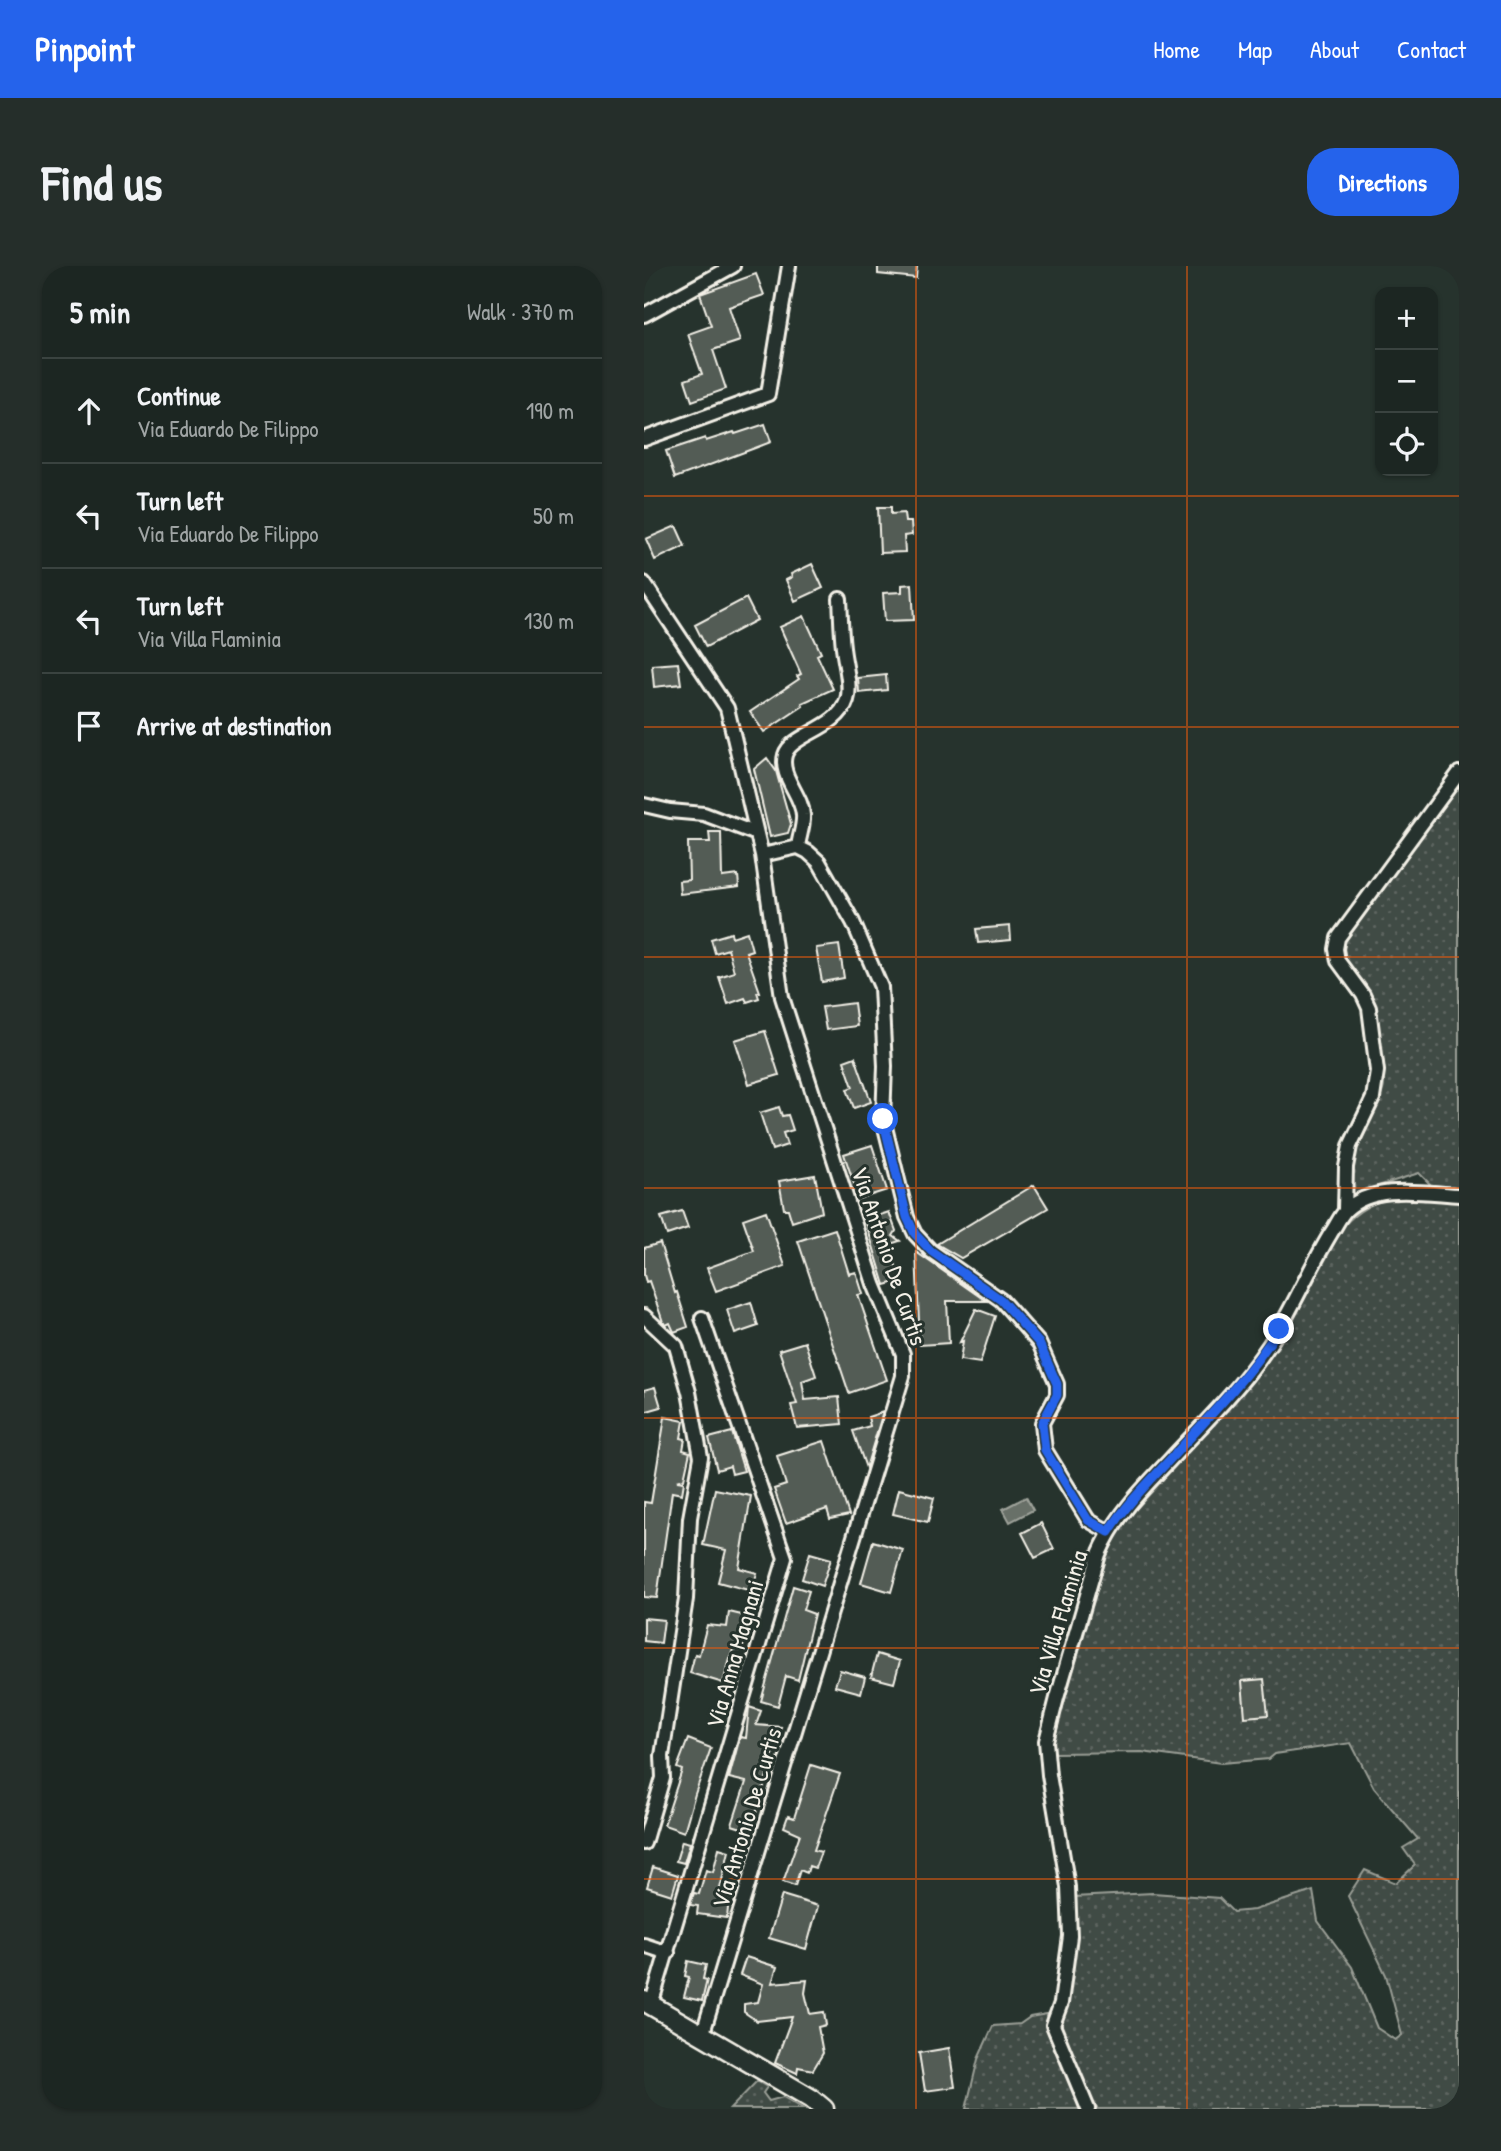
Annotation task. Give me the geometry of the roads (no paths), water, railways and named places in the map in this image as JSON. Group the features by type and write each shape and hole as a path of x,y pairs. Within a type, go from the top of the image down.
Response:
{"main road":[{"path":"648,2003 818,2104"}],"street":[{"path":"644,315 733,266"},
{"path":"644,439 768,394 789,266"},
{"name":"Via Antonio De Curtis","path":"644,583 727,708 762,855 782,997 874,1284 903,1354 903,1376 702,2036"},
{"path":"797,847 804,816 784,761 786,751 831,722 845,707 849,696 842,644 840,599"},
{"path":"1345,1210 1346,1167 1350,1146 1373,1098 1377,1071 1369,1008 1339,961 1336,949 1338,938 1459,773"},
{"path":"644,805 704,814 757,834"},
{"path":"762,855 797,847 808,852 820,862 853,922 881,986 886,1066 883,1119 907,1217 915,1234 931,1251 1001,1300 1039,1343 1057,1384 1057,1395 1042,1423 1045,1450 1088,1520 1109,1532"},
{"path":"1345,1210 1361,1201 1388,1193 1459,1195"},
{"name":"Via Villa Flaminia","path":"1088,2109 1053,2025 1061,2003 1070,1936 1068,1886 1049,1775 1046,1741 1099,1554 1109,1532 1125,1509 1229,1397 1260,1359 1279,1329 1312,1263 1345,1210"},
{"path":"644,1316 676,1346 689,1392 701,1457 690,1518 686,1599 662,1756 663,1778 644,1843"},
{"name":"Via Anna Magnani","path":"648,2003 668,1953 785,1558 702,1318"},
{"path":"644,1945 668,1953"}],"water":[{"path":"1026,1497 1033,1510 1010,1522 1003,1509"}]}
